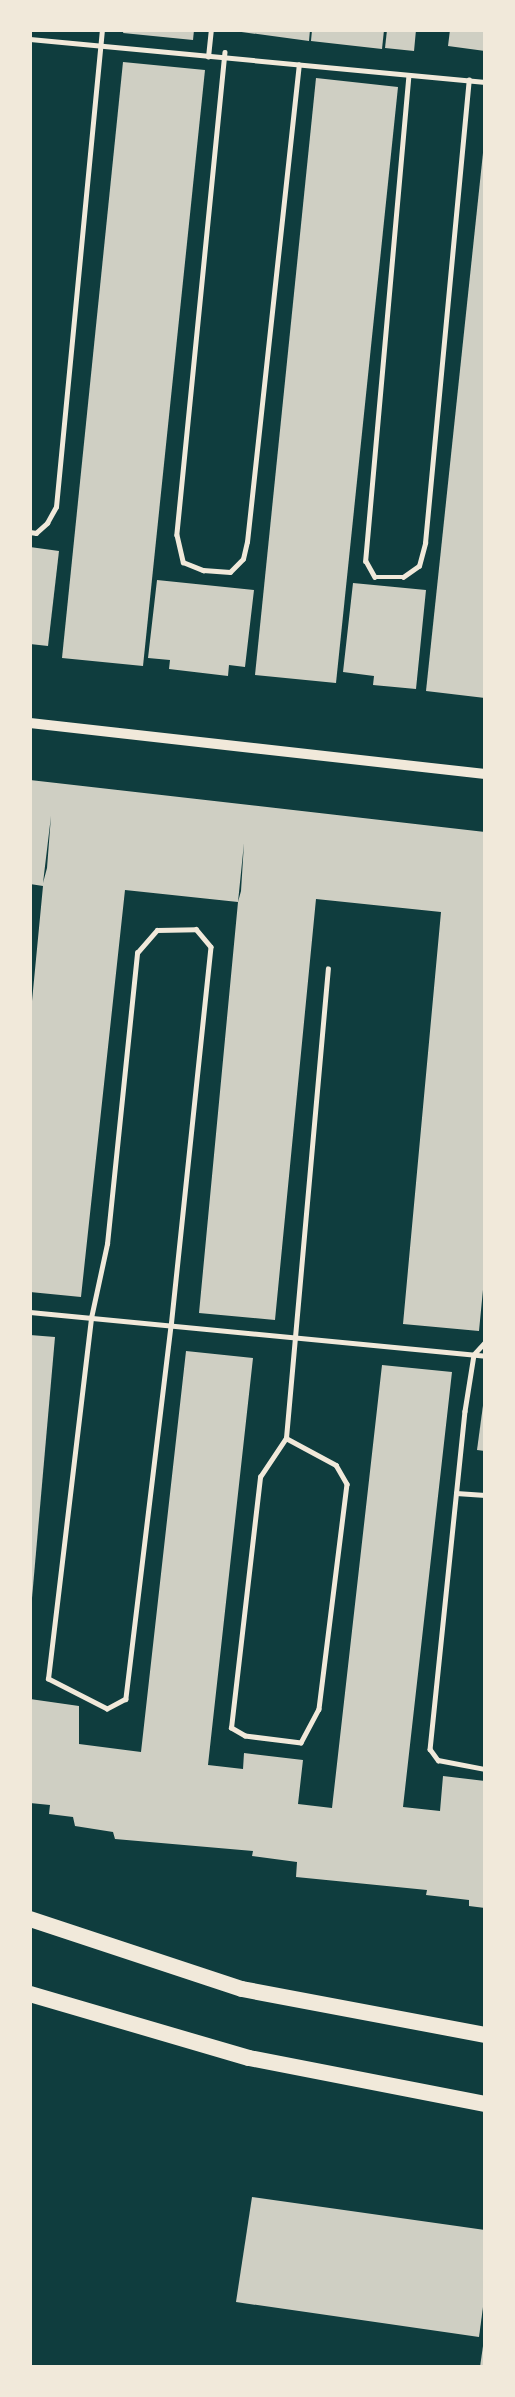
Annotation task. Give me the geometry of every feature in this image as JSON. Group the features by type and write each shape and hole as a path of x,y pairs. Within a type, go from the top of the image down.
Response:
{"highway":[{"path":"30,1919 242,1989 485,2036"},
{"path":"30,1994 249,2058 485,2104"}],"street":[{"path":"30,723 485,774"}],"lane":[{"path":"30,532 36,533 47,523 56,507 102,30"},
{"path":"208,57 211,30"},
{"path":"30,39 208,57 224,55 299,65 485,82"},
{"path":"224,55 177,535 183,562 203,570 230,572 243,559 248,542 299,65"},
{"path":"409,75 366,561 375,577 403,577 419,566 424,543 470,80"},
{"path":"196,929 211,947 171,1326 126,1699 107,1710 48,1679 91,1318 107,1244 138,953 157,930 196,929"},
{"path":"286,1438 336,1465 347,1484 319,1709 301,1743 245,1736 231,1728 260,1477 286,1438 328,969"},
{"path":"30,1312 485,1356"},
{"path":"485,1343 474,1354 456,1493 430,1749 438,1760 485,1769"},
{"path":"456,1493 485,1496"}],"building":[{"path":"124,30 194,30 193,40 123,33"},
{"path":"227,30 310,30 309,41"},
{"path":"312,30 384,30 382,49 311,41"},
{"path":"387,30 416,30 414,51 385,48"},
{"path":"450,30 485,30 485,51 448,46"},
{"path":"123,62 205,70 143,666 62,658"},
{"path":"316,78 398,87 336,683 255,675"},
{"path":"483,153 485,153 485,698 426,691"},
{"path":"30,547 59,551 48,646 30,644"},
{"path":"157,580 254,590 245,667 229,665 228,676 169,669 170,660 148,658"},
{"path":"353,583 426,590 416,689 373,685 374,676 343,672"},
{"path":"30,780 485,832 485,1269 479,1331 403,1324 441,912 316,899 275,1320 199,1313 238,902 125,890 81,1297 30,1292 30,1022 43,886 30,884","holes":["51,816 47,868 43,883","244,843 241,891 238,902"]},
{"path":"30,1335 55,1337 32,1598 30,1598"},
{"path":"186,1351 253,1358 208,1765 243,1769 244,1753 303,1760 298,1804 332,1808 382,1365 452,1372 403,1807 440,1811 443,1776 485,1781 485,1908 469,1906 469,1900 426,1895 427,1890 296,1877 297,1862 252,1856 253,1851 115,1839 113,1832 75,1826 73,1817 49,1814 50,1805 30,1803 30,1699 79,1706 79,1744 141,1752"},
{"path":"485,1398 485,1451 477,1450"},
{"path":"252,2197 485,2230 485,2292 479,2337 236,2302"},
{"path":"484,2339 485,2367 480,2367"}]}
